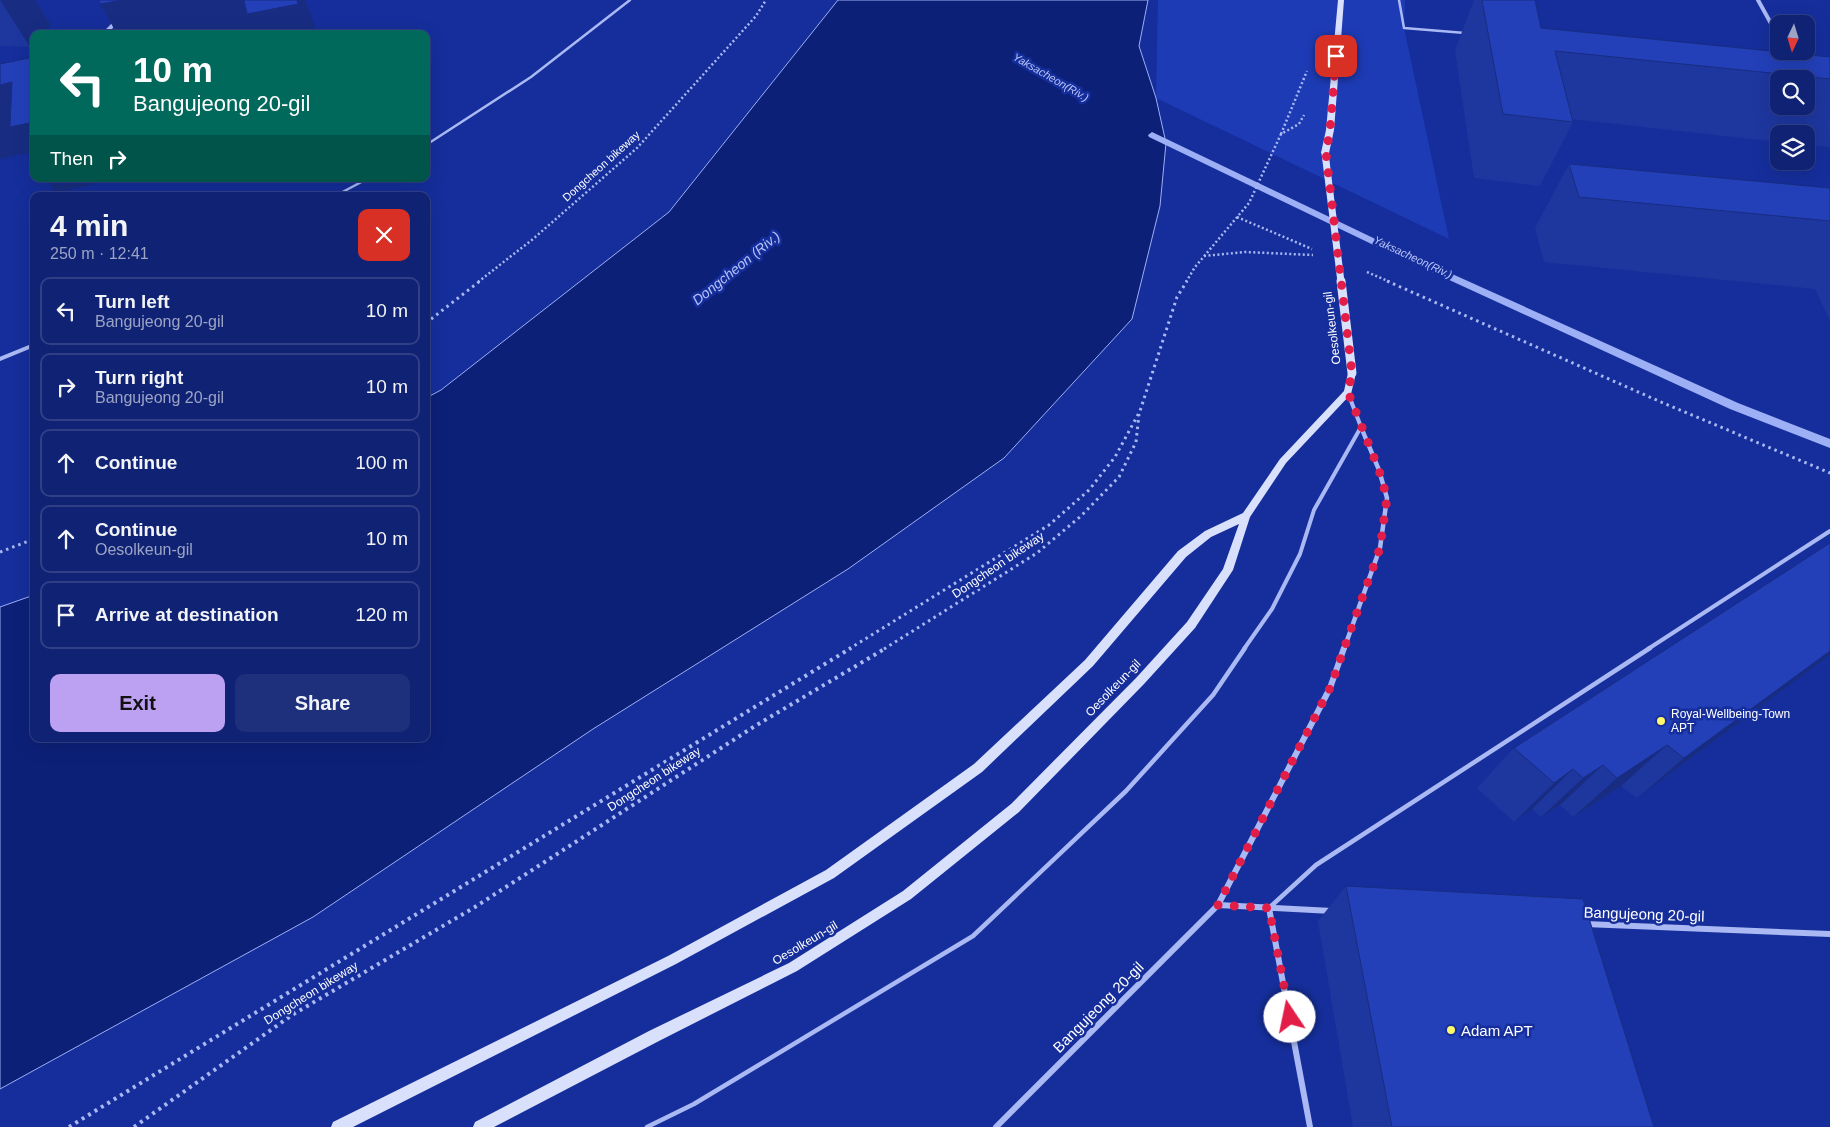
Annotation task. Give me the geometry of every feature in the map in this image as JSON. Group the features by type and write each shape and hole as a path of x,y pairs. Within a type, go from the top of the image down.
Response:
{"street":[{"name":"Oesolkeun-gil","path":"480,1127 654,1036 793,967 907,895 1015,808 1140,681 1191,625 1228,570 1246,516 1283,461 1348,392 1352,373 1326,153 1330,130 1341,0"},
{"path":"1758,0 1770,22"},
{"path":"108,30 117,20"},
{"name":"Bangujeong 20-gil","path":"996,1127 1218,905 1330,688 1380,548 1387,498 1379,470 1361,427"},
{"path":"338,1127 672,960 830,874 978,768 1089,663 1182,554 1208,534 1246,516"},
{"path":"1218,905 1337,912"},
{"path":"1269,908 1310,1127"},
{"name":"Bangujeong 20-gil","path":"1573,924 1830,934"}],"lane":[{"path":"430,143 458,126 557,56 630,0"},
{"path":"1399,0 1404,28 1473,34"},
{"path":"343,192 361,182"},
{"path":"0,359 30,346"},
{"path":"647,1127 694,1104 973,936 1126,791 1213,695 1272,609 1300,554 1314,510 1361,427 1348,392"},
{"path":"1269,908 1316,865 1830,531"}],"path":[{"name":"Dongcheon bikeway","path":"430,320 533,239 637,148 756,16 766,0"},
{"path":"69,1127 305,981 770,699 1050,525 1089,490 1115,457 1140,411 1177,297 1195,267 1249,203 1310,64"},
{"path":"1236,217 1318,251"},
{"path":"1204,256 1245,252 1278,252 1320,256"},
{"path":"1362,270 1661,402 1830,472"},
{"name":"Dongcheon bikeway","path":"134,1127 292,1015 474,906 755,726 936,618 1037,553 1081,516 1119,477 1136,442 1140,411"},
{"path":"0,552 30,541"}],"shaded area":[{"path":"1158,0 1405,0 1404,28 1449,239 1156,98"}],"water":[{"name":"Dongcheon (Riv.)","path":"838,0 1148,0 1139,46 1156,98 1166,143 1160,206 1132,319 1004,458 848,569 593,729 313,917 0,1089 0,607 30,596 30,742 430,742 430,396 441,390 669,212"}],"building":[{"path":"99,0 123,0 100,4"},
{"path":"244,0 297,0 298,4 247,14"},
{"path":"1482,0 1535,0 1541,28 1770,51 1770,60 1815,60 1815,55 1830,57 1830,79 1815,77 1815,70 1770,70 1770,73 1555,51 1573,122 1503,114"},
{"path":"30,58 30,123 10,127 12,82 0,85 0,64"},
{"path":"1569,164 1830,188 1830,221 1579,197"},
{"name":"Royal-Wellbeing-Town APT","path":"1830,543 1830,651 1684,758 1667,745 1617,778 1603,765 1583,778 1573,769 1554,783 1514,748"},
{"name":"Adam APT","path":"1346,886 1583,899 1654,1127 1392,1127"}],"waterway":[{"name":"Yaksacheon(Riv.)","path":"1152,135 1387,248 1734,406 1830,444"}],"place":[{"name":"Royal-Wellbeing-Town APT","path":"1661,721"},
{"name":"Adam APT","path":"1451,1030"}],"route":[{"path":"1290,1017 1269,908 1218,905 1330,688 1380,548 1387,498 1379,470 1348,392 1352,373 1326,153 1330,130 1336,56"}]}
